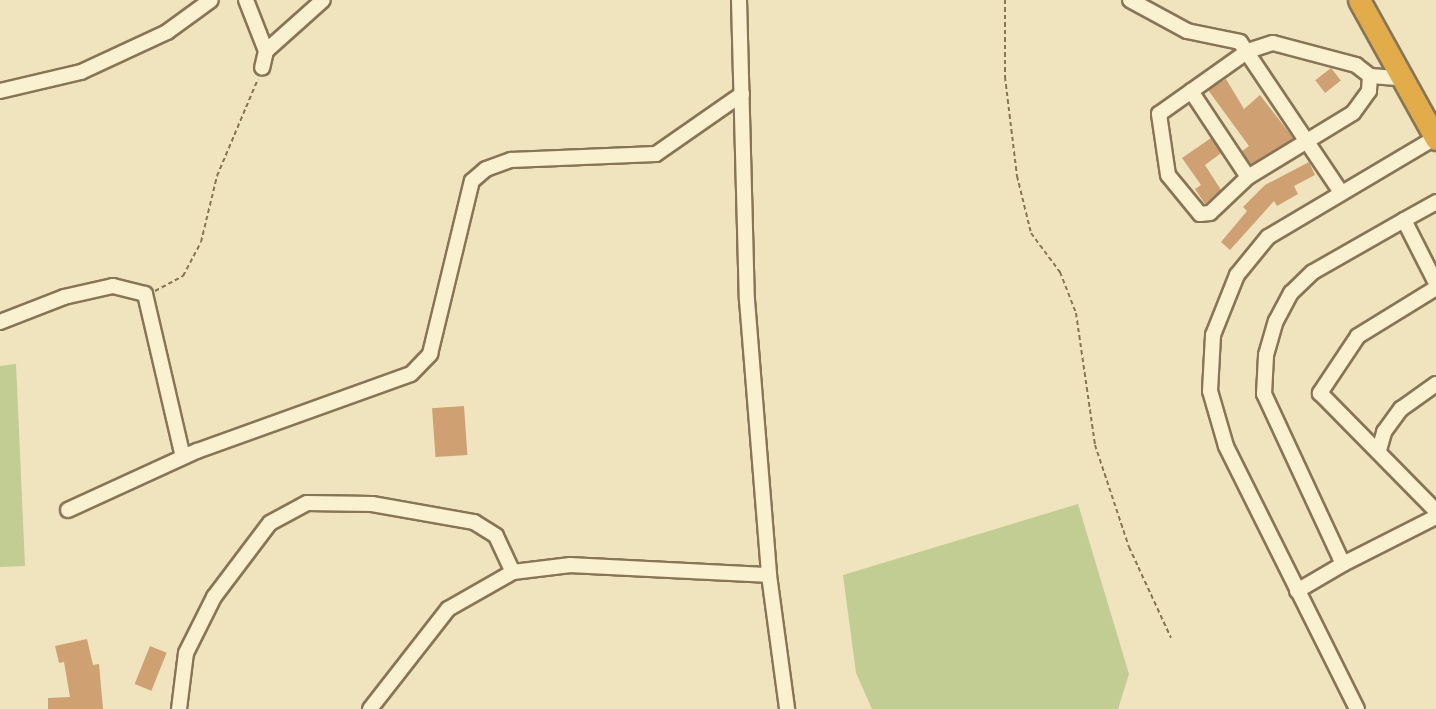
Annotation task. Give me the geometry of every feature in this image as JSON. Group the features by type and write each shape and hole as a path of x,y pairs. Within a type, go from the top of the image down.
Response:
{"highway":[{"path":"1359,0 1436,138"}],"street":[{"path":"0,91 81,72 167,32 211,0"},
{"path":"246,0 266,51 262,68"},
{"path":"266,51 323,0"},
{"path":"739,0 747,300 769,575 787,709"},
{"path":"1130,0 1163,21 1187,31 1227,35 1248,51 1340,191"},
{"path":"1370,76 1369,91 1353,113 1309,143 1248,177 1210,213 1200,214 1168,175 1159,114 1248,51 1273,44 1356,65 1370,76 1401,78"},
{"path":"1191,91 1248,177"},
{"path":"68,510 183,458 411,374 430,354 472,181 486,169 511,160 656,154 742,94"},
{"path":"1357,709 1226,447 1210,391 1209,364 1222,306 1251,256 1288,221 1436,138"},
{"path":"1342,564 1264,393 1266,355 1291,294 1340,255 1436,202"},
{"path":"1404,220 1436,283"},
{"path":"0,322 113,286 146,294 183,458"},
{"path":"1436,288 1358,336 1320,393 1379,450 1436,511"},
{"path":"1379,450 1384,432 1401,409 1436,384"},
{"path":"179,709 186,654 214,597 270,523 307,503 362,503 474,522 495,536 513,572"},
{"path":"1297,591 1342,564 1436,517"},
{"path":"370,709 448,609 513,572 571,565 769,575"}],"path":[{"path":"1005,0 1005,77 1017,176 1031,233 1060,272 1076,313 1095,445 1129,547 1172,638"},
{"path":"146,294 183,276 201,242 217,176 262,68"}],"green space":[{"path":"16,364 25,566 0,567 0,366"},
{"path":"1078,504 1129,674 1118,709 872,709 856,673 843,575"}],"building":[{"path":"1331,68 1341,81 1325,93 1315,80"},
{"path":"1226,79 1244,109 1260,95 1294,139 1251,165 1242,151 1249,146 1208,90"},
{"path":"1211,138 1221,153 1205,165 1221,190 1205,204 1195,189 1201,185 1182,158"},
{"path":"1309,162 1315,175 1294,186 1298,194 1277,206 1274,201 1230,250 1221,242 1247,211 1243,207 1265,185"},
{"path":"464,406 467,455 435,457 432,408"},
{"path":"87,639 93,665 99,664 103,709 48,709 48,698 70,697 64,662 59,663 55,646"},
{"path":"150,646 167,653 151,691 135,684"}]}
